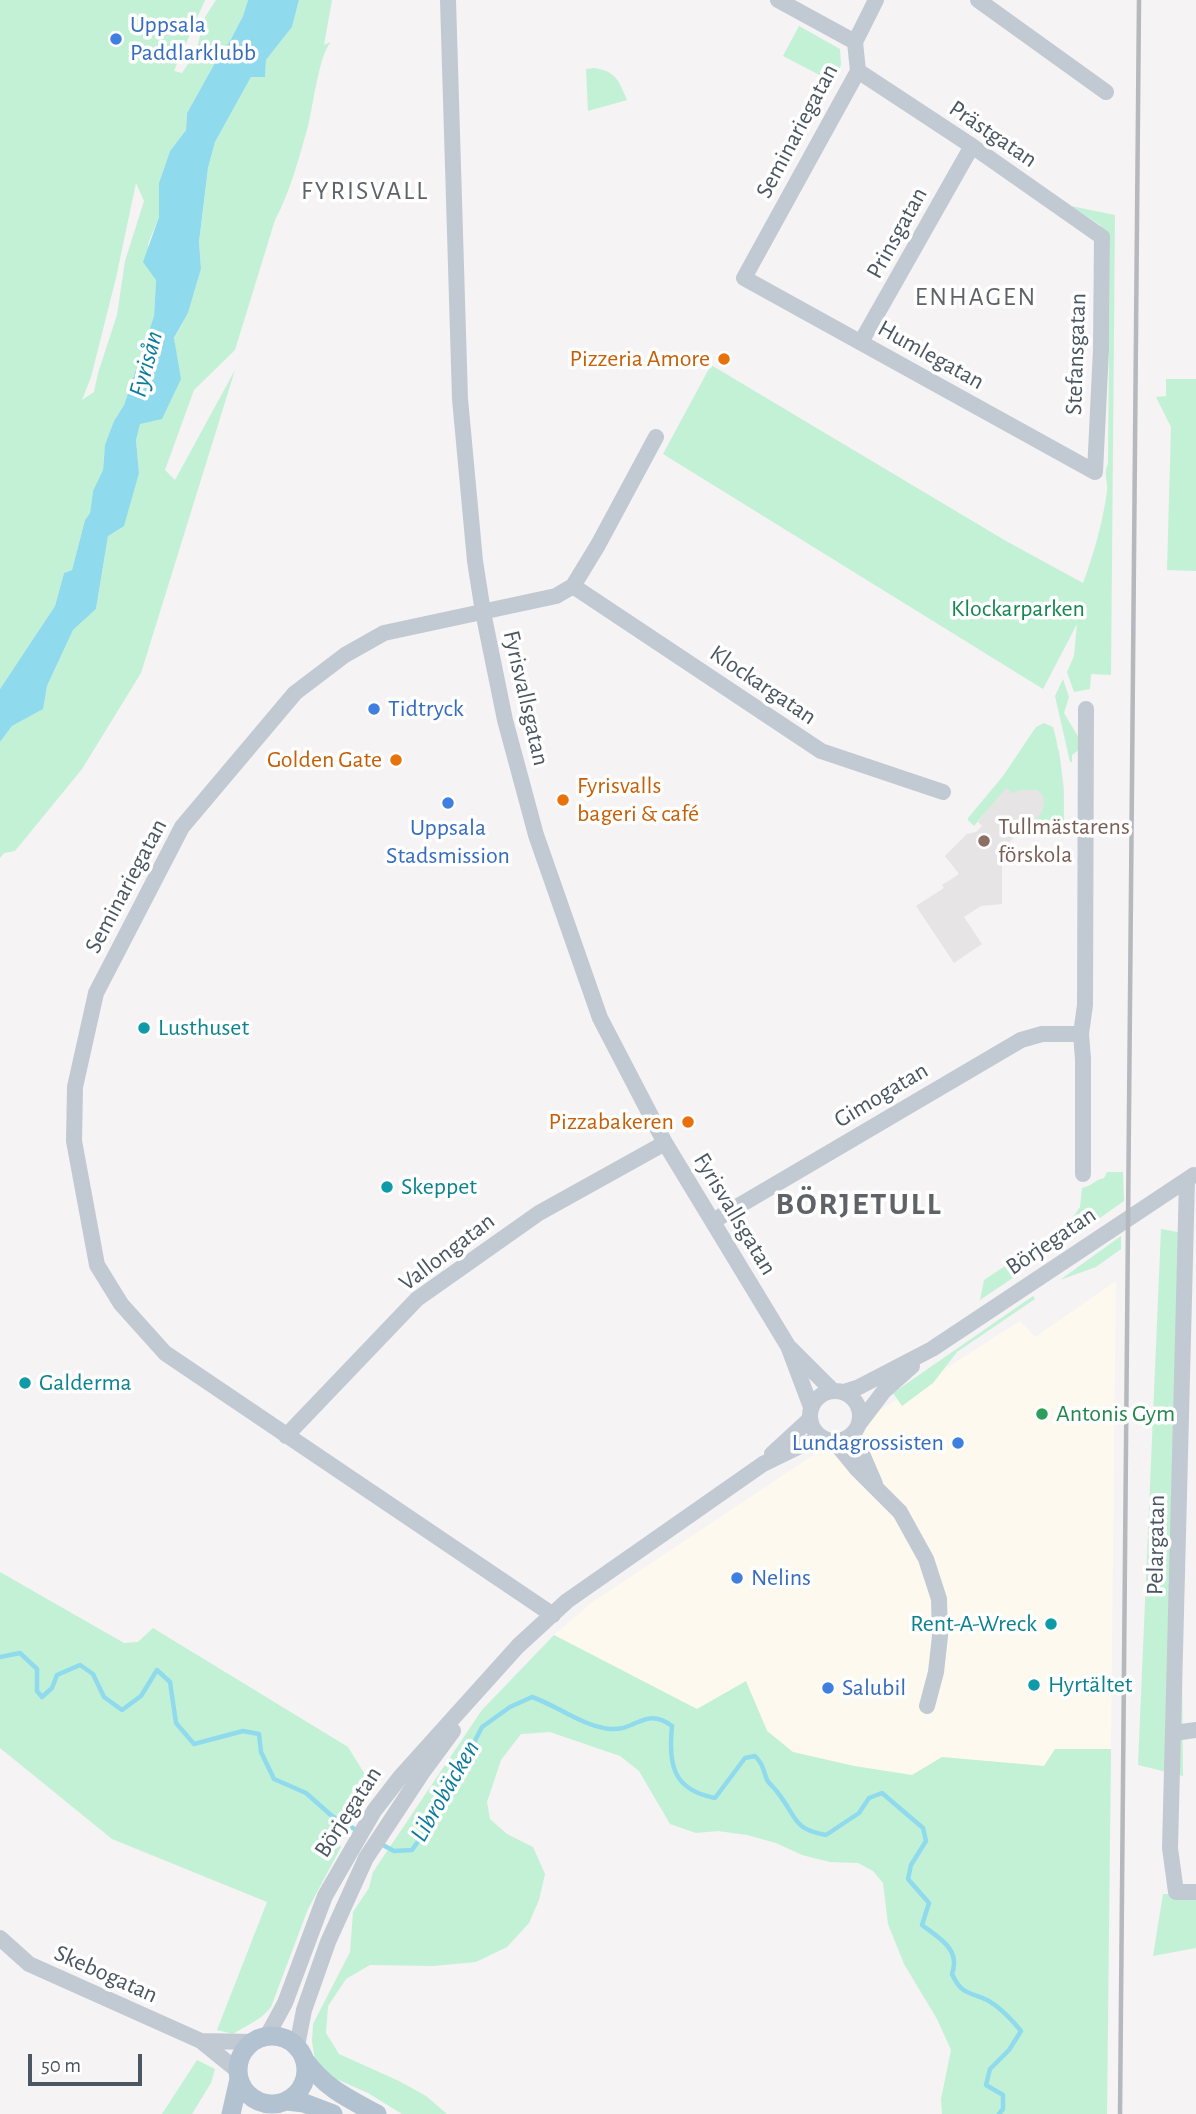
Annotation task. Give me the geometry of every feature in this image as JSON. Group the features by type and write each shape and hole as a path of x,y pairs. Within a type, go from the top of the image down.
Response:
{"main road":[{"path":"231,2114 241,2055 260,2039 287,2039 330,2089 377,2114"},
{"path":"270,2106 295,2095 305,2079 300,2052"},
{"path":"238,2075 250,2096 270,2106 303,2103 333,2114"}],"street":[{"name":"Fyrisvallsgatan","path":"448,0 460,398 475,561 505,720 536,835 600,1018 665,1143 788,1346 810,1414"},
{"path":"778,0 855,42"},
{"name":"Seminariegatan","path":"744,278 858,71 855,42 876,0"},
{"path":"978,0 1106,92"},
{"name":"Prästgatan","path":"858,71 972,146 1101,237"},
{"name":"Prinsgatan","path":"861,342 972,146"},
{"name":"Stefansgatan","path":"1095,472 1101,349 1101,237"},
{"name":"Humlegatan","path":"744,278 1095,472"},
{"path":"573,586 656,437"},
{"name":"Seminariegatan","path":"553,1615 165,1353 121,1304 96,1265 74,1141 75,1087 96,993 182,827 295,693 345,655 384,633 556,596 573,586"},
{"name":"Klockargatan","path":"573,586 821,751 943,792"},
{"path":"1083,1174 1081,1034 1085,1005 1086,709"},
{"name":"Gimogatan","path":"713,1221 1021,1040 1042,1034 1081,1034"},
{"name":"Vallongatan","path":"286,1436 417,1299 538,1213 665,1143"},
{"name":"Pelargatan","path":"1191,1177 1190,1340 1179,1535 1170,1848 1176,1892 1196,1892"},
{"name":"Börjegatan","path":"839,1392 866,1383 932,1349 1191,1177"},
{"name":"Fyrisvallsgatan","path":"788,1346 839,1392"},
{"name":"Börjegatan","path":"856,1429 884,1391 932,1349"},
{"path":"876,1486 856,1429 860,1413 857,1403 839,1392 818,1397 810,1414 815,1432 829,1440 900,1512 926,1559 939,1599 940,1636 936,1672 927,1706"},
{"name":"Börjegatan","path":"763,1464 810,1414"},
{"path":"829,1440 845,1439 856,1429"},
{"name":"Börjegatan","path":"260,2039 285,2003 325,1896 374,1811 401,1776 518,1646 567,1601 763,1464 804,1444 829,1440"},
{"path":"1179,1535 1196,1534"},
{"name":"Börjegatan","path":"300,2052 304,2010 328,1942 366,1857 422,1773 518,1646"},
{"path":"1174,1733 1196,1730"},
{"name":"Skebogatan","path":"0,1938 29,1964 201,2041 238,2075"},
{"name":"Skebogatan","path":"201,2041 260,2039"}],"shaded area":[{"name":"Tullmästarens förskola","path":"1059,750 1064,789 1064,823 1025,827 1002,849 1002,904 981,906 964,917 982,944 954,963 916,906 944,888 942,885 959,874 945,856 967,834 976,832 982,826 978,822 1028,758"},
{"path":"1116,1281 1111,1749 1055,1749 1044,1766 942,1757 912,1775 855,1766 793,1752 768,1731 746,1682 697,1709 554,1635 591,1603 888,1405 1020,1321 1035,1337"}],"green space":[{"path":"0,0 205,0 174,71 182,73 196,52 205,17 216,0 248,0 230,41 187,113 186,130 170,151 159,183 159,217 148,244 156,280 154,316 124,405 114,421 104,455 103,470 93,492 90,513 85,520 72,570 64,573 55,606 0,689","holes":["136,183 144,201 125,261 117,315 94,392 82,400 91,377 116,278"]},
{"path":"299,0 332,0 324,45 331,42 323,58 298,162 275,220 235,350 194,390 165,470 175,480 235,370 141,673 82,769 15,851 4,853 0,858 0,742 12,726 42,709 47,686 73,630 96,609 108,536 139,473 136,440 140,423 180,379 174,339 188,313 201,269 199,242 208,168 215,142 251,77 265,77 266,60 292,27"},
{"path":"799,26 840,49 841,65 833,82 783,56"},
{"path":"594,68 612,74 622,87 627,100 588,111 586,69"},
{"name":"Klockarparken","path":"1071,206 1115,215 1111,675 1091,674 1090,689 1074,692 1067,672 1074,656 1077,624 1043,689 663,454 711,365 1006,541 1083,583 1098,537 1107,491 1110,242 1100,225"},
{"path":"1166,379 1196,379 1196,571 1167,570 1171,427 1156,397 1166,396"},
{"path":"1063,679 1069,697 1064,713 1079,738 1079,750 1072,755 1072,762 1055,696"},
{"path":"1044,723 1053,727 1059,751 1064,823 1025,827 1040,815 1043,796 1038,790 1020,790 1013,793 1006,788 974,826 968,818 1003,776 1036,727"},
{"path":"1107,1172 1123,1172 1124,1201 1077,1234 1071,1220 1080,1207 1082,1188 1104,1178"},
{"path":"1065,1226 1072,1238 980,1300 984,1280"},
{"path":"1161,1229 1178,1232 1183,1776 1138,1765"},
{"path":"1121,1236 1121,1249 1096,1267 1060,1280"},
{"path":"1033,1296 1035,1299 957,1352 933,1383 902,1406 893,1393"},
{"path":"0,1572 124,1643 138,1642 153,1628 348,1747 369,1781 327,1834 341,1847 308,1909 271,2007 258,2019 233,2034 217,2030 267,1902 112,1839 0,1748"},
{"path":"554,1635 697,1709 746,1681 767,1731 793,1752 854,1766 912,1775 942,1757 1044,1766 1055,1749 1111,1749 1107,2114 942,2114 941,2099 951,2050 937,2019 904,1964 888,1924 883,1883 873,1871 858,1863 830,1862 802,1855 776,1843 747,1835 718,1831 696,1833 670,1824 639,1771 620,1756 550,1732 521,1734 501,1760 487,1802 490,1819 507,1834 533,1847 545,1874 539,1900 529,1923 507,1947 476,1962 433,1966 370,1965 346,1979 328,2006 326,2033 339,2054 426,2096 447,2114 402,2114 368,2093 325,2074 316,2066 312,2041 313,2024 350,1952 353,1912 369,1888 373,1872 482,1710"},
{"path":"1163,1894 1196,1894 1196,1948 1153,1956"},
{"path":"197,2060 215,2069 211,2083 192,2114 162,2114"}],"water":[{"name":"Fyrisån","path":"248,0 299,0 292,27 266,60 265,77 251,77 215,142 208,168 199,242 201,269 188,313 174,338 181,379 162,419 140,424 136,440 139,473 124,526 108,536 96,609 73,630 47,686 43,709 12,726 0,742 0,689 55,606 64,573 72,570 85,520 90,513 93,491 103,470 105,445 114,421 124,405 154,316 156,280 143,262 159,217 159,183 170,151 186,130 187,113 230,41"}],"waterway":[{"name":"Librobäcken","path":"0,1657 20,1653 37,1669 37,1691 42,1697 52,1688 57,1675 80,1665 93,1674 104,1697 122,1710 141,1696 157,1670 170,1682 176,1723 194,1744 243,1731 259,1734 261,1752 274,1779 306,1793 332,1816 358,1831"},
{"name":"Librobäcken","path":"381,1844 394,1851 412,1850 438,1813 482,1727 510,1707 532,1697 580,1720 610,1729 627,1727 648,1719 663,1720 672,1726 671,1753 676,1774 690,1789 715,1798 745,1758 755,1756 767,1780 796,1821 815,1832 826,1835 859,1813 869,1798 882,1793 923,1828 926,1841 911,1865 908,1879 929,1903 922,1925 951,1951 954,1958 952,1974 959,1985 966,1992 997,2006 1021,2031 1009,2050 990,2069 986,2085 1003,2095 1003,2109 999,2114"}],"railway":[{"path":"1120,2114 1139,0"}],"place":[{"name":"Uppsala Paddlarklubb","path":"116,39"},
{"name":"Pizzeria Amore","path":"724,359"},
{"name":"Tidtryck","path":"374,709"},
{"name":"Golden Gate","path":"396,760"},
{"name":"Fyrisvalls bageri & café","path":"563,800"},
{"name":"Uppsala Stadsmission","path":"448,803"},
{"name":"Tullmästarens förskola","path":"984,841"},
{"name":"Lusthuset","path":"144,1028"},
{"name":"Pizzabakeren","path":"688,1122"},
{"name":"Skeppet","path":"387,1187"},
{"name":"Galderma","path":"25,1383"},
{"name":"Antonis Gym","path":"1042,1414"},
{"name":"Lundagrossisten","path":"958,1443"},
{"name":"Nelins","path":"737,1578"},
{"name":"Rent-A-Wreck","path":"1051,1624"},
{"name":"Hyrtältet","path":"1034,1685"},
{"name":"Salubil","path":"828,1688"}],"district":[{"name":"FYRISVALL","path":"365,191"},
{"name":"ENHAGEN","path":"976,297"},
{"name":"BÖRJETULL","path":"859,1204"}]}
